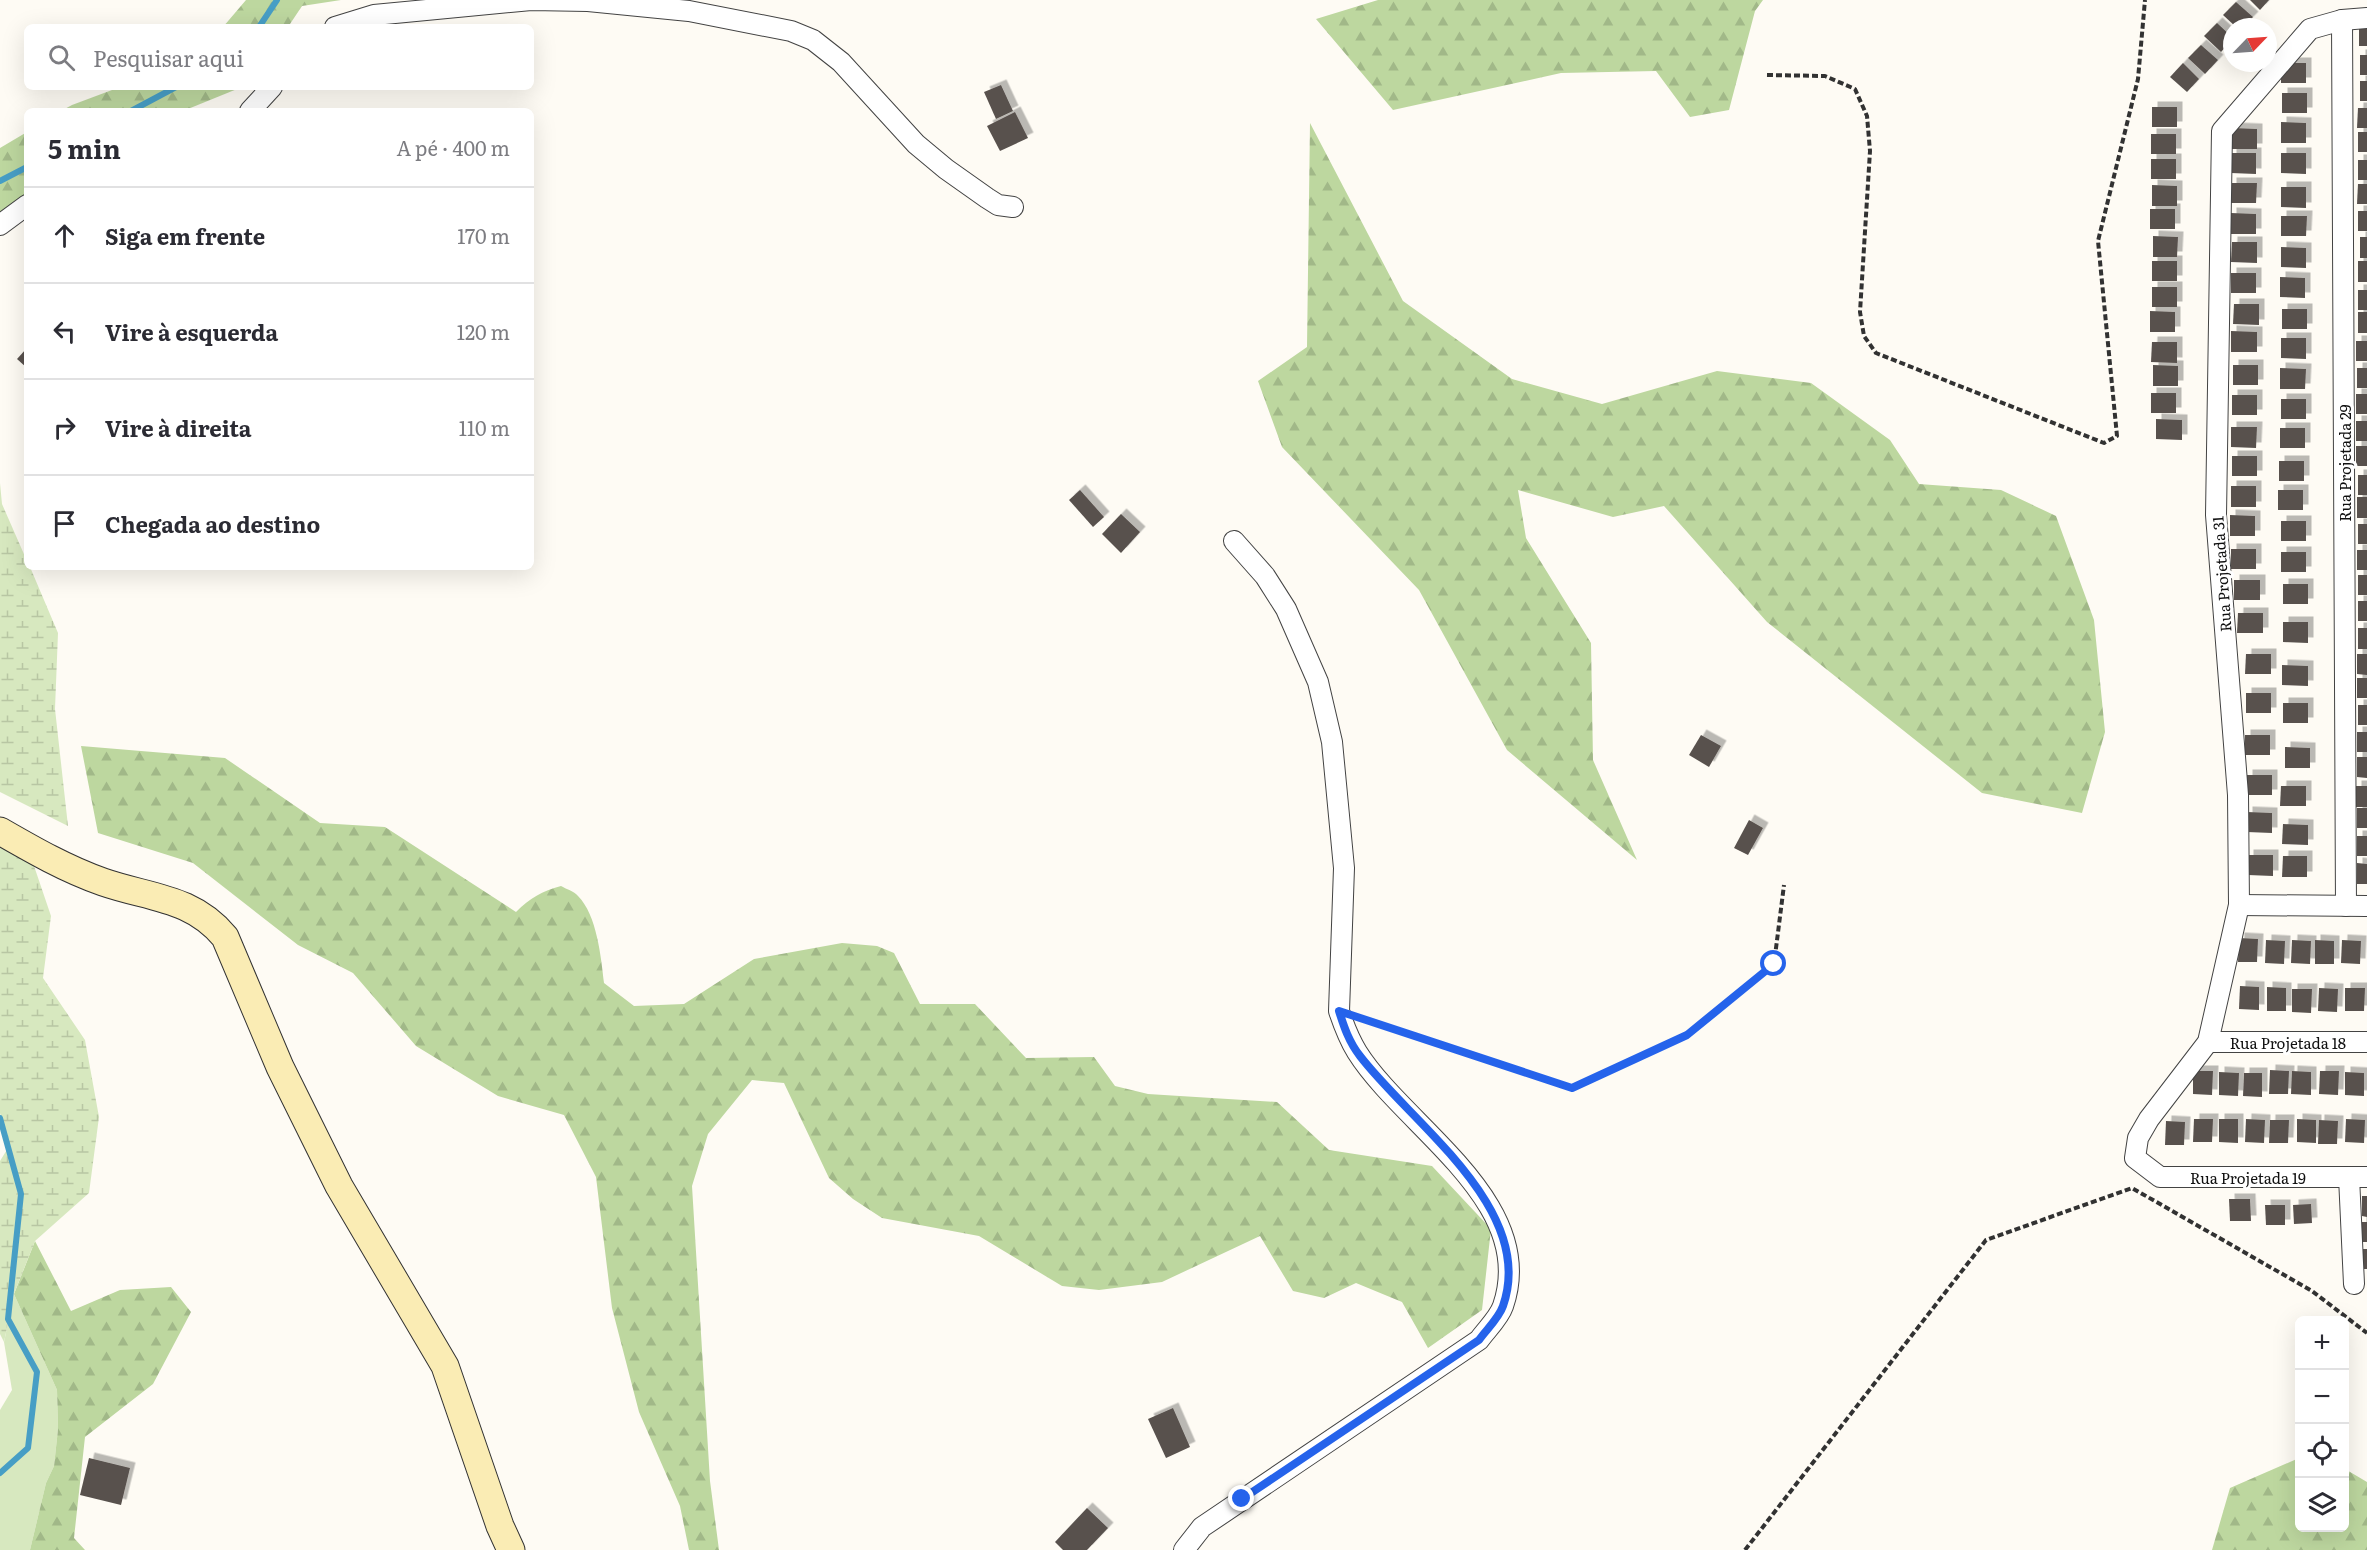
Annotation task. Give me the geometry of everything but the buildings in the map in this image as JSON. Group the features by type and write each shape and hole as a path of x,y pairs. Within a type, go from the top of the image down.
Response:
{"street":[{"path":"345,24 374,15 531,0 588,1 689,11 791,31 813,40 841,62 916,144 939,164 987,198 1012,207"},
{"name":"Rua Projetada 31","path":"2135,1158 2138,1138 2149,1119 2208,1042 2239,905 2238,795 2216,515 2222,131 2310,29 2342,20 2367,18"},
{"name":"Rua Projetada 29","path":"2342,20 2346,906"},
{"path":"253,108 269,90"},
{"path":"0,225 24,207"},
{"path":"1184,1550 1202,1527 1479,1340 1502,1308 1509,1275 1507,1250 1498,1225 1471,1179 1438,1141 1397,1101 1359,1054 1346,1032 1339,1011 1344,868 1332,742 1318,682 1286,609 1265,576 1234,541"},
{"path":"0,831 53,861 103,882 189,907 212,921 225,937 280,1067 339,1186 445,1365 496,1515 511,1550"},
{"path":"2239,905 2367,906"},
{"name":"Rua Projetada 18","path":"2208,1042 2367,1042"},
{"name":"Rua Projetada 19","path":"2135,1158 2160,1178 2358,1177"},
{"path":"2354,1284 2358,1177"}],"path":[{"path":"1767,75 1825,76 1855,89 1867,116 1870,151 1860,312 1864,336 1876,353 2104,443 2117,436 2098,241 2138,79 2145,0"},
{"path":"1339,1011 1572,1088 1687,1035 1774,964 1784,885"},
{"path":"1745,1550 1986,1240 2132,1188 2312,1291 2367,1333"}],"green space":[{"path":"246,0 341,0 302,6 290,24 226,24"},
{"path":"1378,0 1763,0 1755,11 1729,110 1690,117 1656,71 1561,73 1393,110 1316,19"},
{"path":"112,90 235,90 190,108 66,108"},
{"path":"1310,123 1403,301 1512,379 1602,404 1717,371 1811,383 1890,440 1919,484 2001,490 2056,516 2094,620 2105,732 2082,813 1982,793 1767,622 1664,506 1613,517 1518,490 1526,538 1591,643 1593,760 1637,860 1507,750 1419,590 1282,447 1258,381 1307,347"},
{"path":"24,134 24,199 0,216 0,148"},
{"path":"0,483 2,504 24,554 24,570 31,570 58,633 55,709 68,826 0,792"},
{"path":"81,746 225,758 320,823 385,827 516,912 548,890 561,886 572,891 584,904 594,925 604,983 634,1006 684,1004 754,959 842,943 877,946 894,953 920,1004 975,1004 1026,1058 1094,1057 1115,1086 1148,1094 1277,1102 1329,1150 1432,1166 1491,1229 1482,1310 1428,1348 1402,1302 1356,1283 1324,1298 1293,1291 1260,1236 1162,1282 1099,1290 1062,1286 979,1236 882,1218 853,1199 829,1178 784,1083 752,1080 708,1134 692,1186 710,1481 719,1550 689,1550 680,1506 639,1412 612,1308 596,1177 564,1115 498,1096 416,1046 353,973 298,945 193,863 98,833"},
{"path":"0,841 32,860 51,916 43,978 85,1040 99,1117 89,1193 35,1241 14,1294 4,1342 0,1334 0,1161 8,1148 0,1113"},
{"path":"35,1241 71,1311 120,1290 171,1287 191,1312 153,1384 85,1437 74,1538 85,1550 30,1550 46,1483 54,1466 58,1429 57,1390 14,1294"},
{"path":"14,1294 57,1390 58,1429 54,1466 46,1483 30,1550 0,1550 0,1410 12,1390 4,1342"},
{"path":"2295,1460 2295,1532 2349,1532 2349,1471 2367,1482 2367,1550 2212,1550 2230,1488"}],"waterway":[{"path":"261,24 277,0"},
{"path":"137,108 170,90"},
{"path":"0,181 24,169"},
{"path":"0,1118 21,1194 8,1319 37,1372 28,1448 0,1473"}],"route":[{"path":"1242,1499 1479,1340 1502,1308 1509,1275 1507,1250 1498,1225 1471,1179 1438,1141 1397,1101 1359,1054 1346,1032 1339,1011 1572,1088 1687,1035 1774,964"}]}
